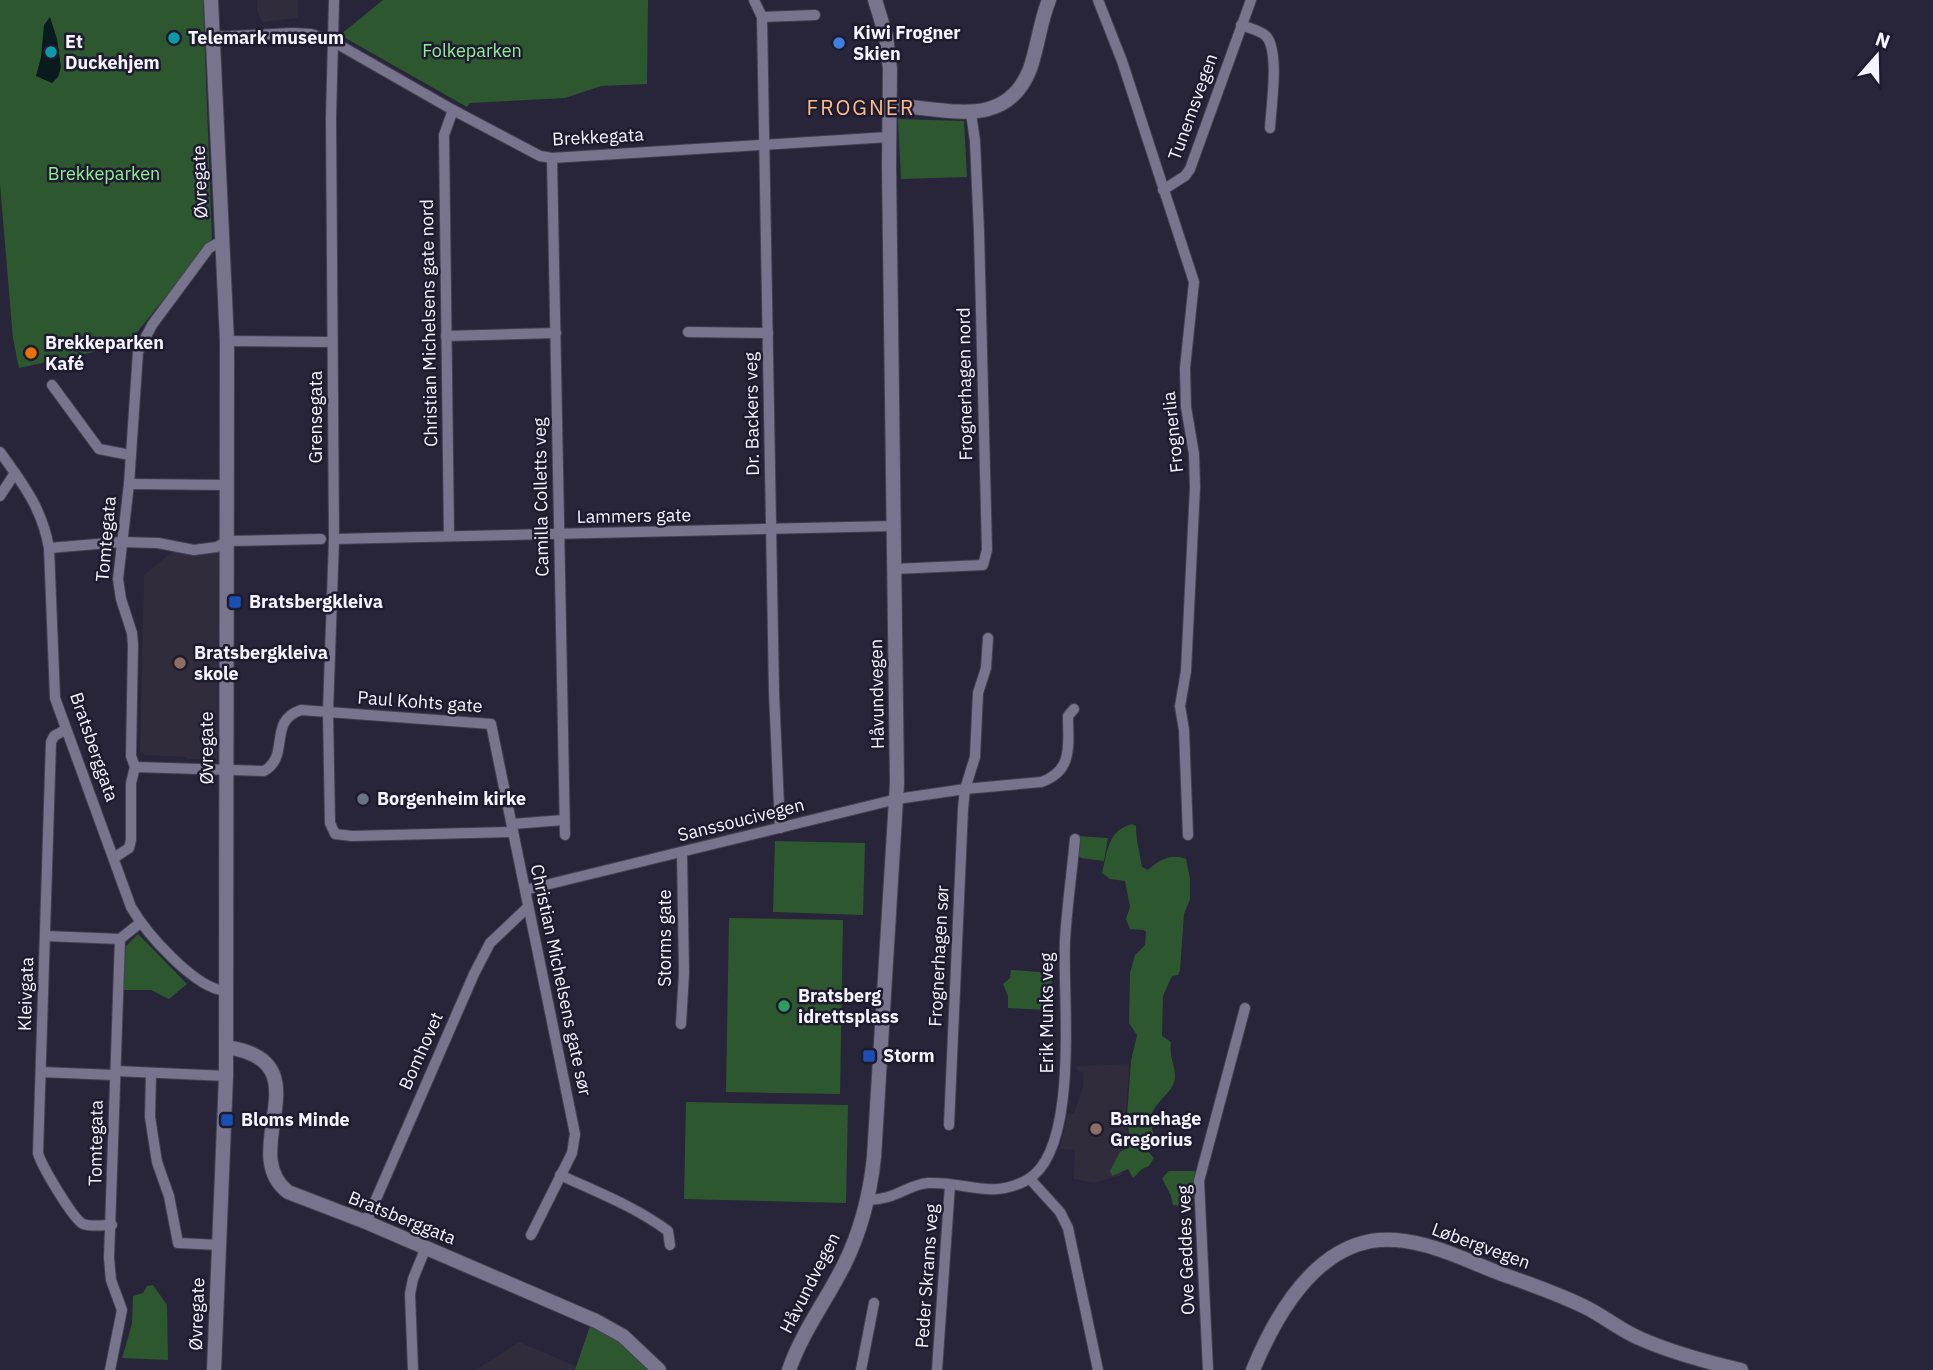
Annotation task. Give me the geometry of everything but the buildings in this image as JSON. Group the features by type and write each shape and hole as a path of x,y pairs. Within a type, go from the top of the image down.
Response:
{"street":[{"name":"Øvregate","path":"211,0 227,341 226,1076 214,1370"},
{"name":"Grensegata","path":"334,0 331,118 334,539 328,712 330,823 335,834 352,836 512,828"},
{"name":"Dr. Backers veg","path":"754,0 762,16 774,693 780,828"},
{"name":"Håvundvegen","path":"789,1370 806,1332 848,1256 867,1200 874,1143 897,799 889,137 891,106 886,36 875,0"},
{"path":"891,106 971,113 998,107 1017,91 1031,66 1049,0"},
{"name":"Frognerlia","path":"1097,0 1122,61 1194,282 1185,369 1186,408 1194,454 1195,487 1186,671 1180,706 1184,730 1188,835"},
{"name":"Tunemsvegen","path":"1163,190 1185,176 1190,169 1251,0"},
{"path":"762,16 815,15"},
{"path":"1241,25 1262,32 1272,45 1270,128"},
{"name":"Brekkegata","path":"213,37 292,33 311,34 334,42 528,152 552,158 889,137"},
{"name":"Christian Michelsens gate nord","path":"449,536 444,135 453,110"},
{"name":"Frognerhagen nord","path":"894,569 983,565 987,550 979,232 975,141 971,113"},
{"name":"Camilla Colletts veg","path":"552,158 565,835"},
{"name":"Tomtegata","path":"114,858 129,848 131,840 131,783 135,768 131,756 132,633 121,599 118,579 129,484 138,352 142,340 209,248 222,241"},
{"path":"688,332 768,333"},
{"path":"446,336 556,333"},
{"path":"227,341 332,342"},
{"path":"52,385 99,449 130,455"},
{"name":"Bratsberggata","path":"0,452 36,504 46,529 49,548 53,688 65,730 131,907 140,923 197,980 208,987 226,991"},
{"path":"0,496 15,473"},
{"path":"129,484 227,485"},
{"name":"Lammers gate","path":"334,539 772,531 893,526"},
{"path":"49,548 121,542 158,543 194,550 217,547 227,541 321,539"},
{"path":"965,789 975,757 978,693 986,668 988,638"},
{"name":"Sanssoucivegen","path":"525,890 897,799 1041,782 1059,773 1067,757 1068,716 1074,709"},
{"name":"Paul Kohts gate","path":"135,768 264,771 272,767 277,760 283,722 290,713 300,710 491,724"},
{"name":"Christian Michelsens gate sør","path":"491,724 575,1134 572,1153 531,1235"},
{"name":"Kleivgata","path":"65,730 54,736 51,742 38,1153 41,1164 82,1223 112,1225"},
{"name":"Frognerhagen sør","path":"949,1125 965,789"},
{"path":"512,828 564,820"},
{"name":"Erik Munks veg","path":"1030,1179 1046,1158 1054,1140 1062,1103 1066,1068 1065,938 1075,839"},
{"name":"Storms gate","path":"681,1024 684,962 682,853"},
{"name":"Bomhovet","path":"366,1222 474,974 490,943 528,907"},
{"path":"45,936 120,939 140,923"},
{"name":"Tomtegata","path":"110,1370 122,1310 110,1272 120,939"},
{"name":"Ove Geddes veg","path":"1208,1370 1199,1181 1243,1024 1245,1008"},
{"name":"Bratsberggata","path":"226,1047 251,1052 265,1061 273,1072 276,1089 271,1163 283,1189 293,1196 366,1222 596,1321 623,1336 654,1368"},
{"path":"41,1072 226,1076"},
{"path":"150,1073 152,1128 158,1162 169,1196 177,1243 219,1245"},
{"path":"560,1175 658,1223 668,1231 670,1245"},
{"path":"867,1200 886,1198 928,1183 989,1191 1005,1190 1030,1179 1060,1212 1068,1228 1098,1370"},
{"name":"Peder Skrams veg","path":"937,1370 950,1185"},
{"name":"Løbergvegen","path":"1253,1370 1272,1327 1310,1277 1333,1257 1348,1249 1382,1240 1426,1246 1560,1295 1638,1338 1741,1370"},
{"path":"413,1370 411,1294 413,1279 426,1247"},
{"path":"861,1370 874,1303"}],"shaded area":[{"path":"257,0 298,0 298,18 262,22 257,11"},
{"path":"50,17 57,39 61,67 58,77 52,83 36,76 44,25"},
{"name":"Bratsbergkleiva skole","path":"173,551 218,552 217,759 145,755 140,751 144,575"},
{"name":"Barnehage Gregorius","path":"1129,1064 1126,1117 1128,1135 1122,1175 1094,1183 1073,1179 1075,1150 1060,1149 1068,1113 1074,1114 1083,1086 1084,1073 1077,1070 1076,1066"},
{"path":"519,1342 576,1366 575,1370 475,1370"}],"green space":[{"name":"Brekkeparken","path":"0,0 203,0 212,239 134,336 133,347 122,346 19,368 13,339 0,184"},
{"name":"Folkeparken","path":"383,0 648,0 647,84 601,86 565,98 470,103 467,107 340,35"},
{"path":"898,119 964,121 967,177 901,179"},
{"path":"1132,824 1136,826 1142,867 1148,870 1166,858 1181,857 1186,859 1190,879 1190,899 1184,914 1180,970 1178,975 1172,976 1163,996 1162,1036 1171,1042 1174,1082 1152,1114 1151,1125 1156,1142 1146,1149 1154,1158 1149,1166 1133,1178 1128,1169 1112,1176 1110,1171 1120,1152 1128,1148 1127,1116 1131,1061 1137,1035 1129,1023 1130,973 1135,955 1145,945 1146,932 1130,929 1126,919 1130,907 1125,881 1110,879 1102,873 1113,837"},
{"path":"1078,836 1108,838 1104,861 1081,858 1077,854"},
{"path":"775,841 865,843 863,915 773,912"},
{"name":"Bratsberg idrettsplass","path":"729,918 843,920 840,1094 726,1092"},
{"path":"138,934 187,984 169,999 151,990 123,990 125,947"},
{"path":"1011,970 1052,973 1050,1010 1008,1008 1008,996 1003,984 1010,978"},
{"path":"686,1102 848,1105 846,1203 684,1199"},
{"path":"1169,1171 1197,1171 1192,1207 1173,1205 1162,1178"},
{"path":"153,1285 167,1305 168,1360 122,1358 132,1324 133,1296 143,1293 147,1286"},
{"path":"590,1326 615,1336 650,1370 575,1370"}],"place":[{"name":"Telemark museum","path":"174,38"},
{"name":"Kiwi Frogner Skien","path":"839,43"},
{"name":"Et Duckehjem","path":"51,52"},
{"name":"Brekkeparken Kafé","path":"31,353"},
{"name":"Bratsbergkleiva","path":"235,602"},
{"name":"Bratsbergkleiva skole","path":"180,663"},
{"name":"Borgenheim kirke","path":"363,799"},
{"name":"Bratsberg idrettsplass","path":"784,1006"},
{"name":"Storm","path":"869,1056"},
{"name":"Bloms Minde","path":"227,1120"},
{"name":"Barnehage Gregorius","path":"1096,1129"}],"district":[{"name":"FROGNER","path":"861,108"}]}
